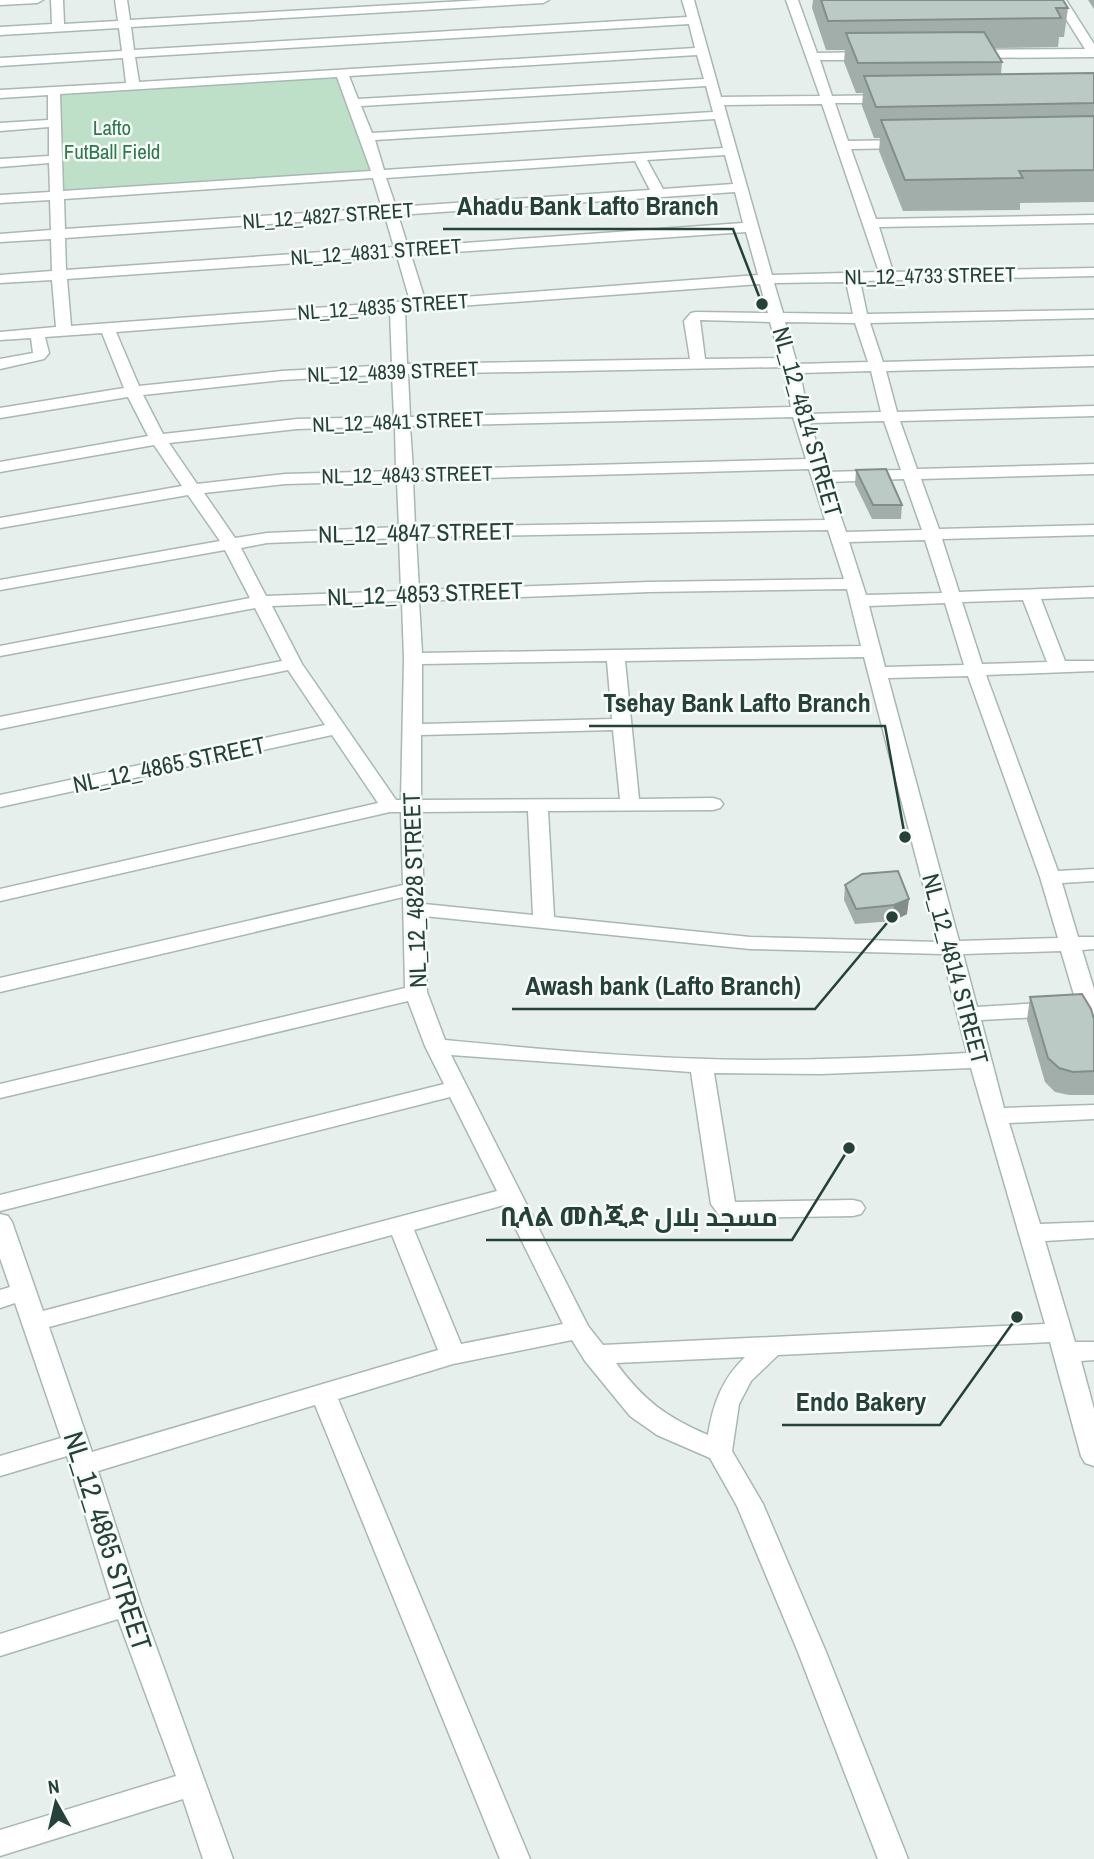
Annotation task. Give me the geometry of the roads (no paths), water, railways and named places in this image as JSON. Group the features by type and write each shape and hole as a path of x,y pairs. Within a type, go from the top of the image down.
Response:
{"street":[{"path":"0,2 37,0"},
{"path":"57,0 58,28"},
{"path":"121,0 133,86"},
{"path":"237,0 242,17"},
{"path":"4,62 54,91 341,73 411,38 448,3 543,0"},
{"name":"NL_12_4814 STREET","path":"688,0 767,279 800,416 838,531 872,650 979,1060 1094,1456"},
{"path":"792,0 871,223 887,276"},
{"path":"1060,0 1094,52"},
{"path":"4,62 58,28 242,17 354,5 411,38 704,51"},
{"path":"4,62 694,20"},
{"path":"958,54 1094,52"},
{"path":"810,57 891,55"},
{"path":"341,73 367,137 419,304"},
{"path":"355,103 712,82"},
{"path":"54,91 57,234 64,330"},
{"path":"367,137 825,99 906,99"},
{"path":"0,127 54,123"},
{"path":"843,145 927,144"},
{"path":"0,199 731,151"},
{"path":"639,157 657,193"},
{"path":"0,163 56,159"},
{"name":"NL_12_4827 STREET","path":"0,238 740,188"},
{"path":"871,223 1094,219"},
{"name":"NL_12_4831 STREET","path":"0,279 751,227"},
{"name":"NL_12_4733 STREET","path":"767,279 1094,272"},
{"path":"852,277 861,319 890,416 932,534 975,670 1050,877 1092,1013 967,1014"},
{"name":"NL_12_4835 STREET","path":"0,336 767,279"},
{"name":"NL_12_4828 STREET","path":"397,306 414,659 413,730 400,805 412,899 416,992 436,1046 509,1196 578,1330 594,1355 639,1409 666,1429 719,1451"},
{"path":"698,364 691,321 696,316 861,319 1094,314"},
{"path":"107,328 133,391 158,439 230,542 293,664 337,729 400,805"},
{"path":"0,364 39,356 41,353 37,333"},
{"name":"NL_12_4839 STREET","path":"0,413 133,391 284,376 402,370 698,364 877,366 1094,361"},
{"name":"NL_12_4841 STREET","path":"0,467 158,439 297,424 1094,411"},
{"name":"NL_12_4843 STREET","path":"0,523 194,489 285,479 819,470 909,474 1094,469"},
{"name":"NL_12_4847 STREET","path":"0,585 230,542 304,536 409,532 838,531 932,534 1094,530"},
{"name":"NL_12_4853 STREET","path":"0,651 262,601 410,594 856,593 952,596 1094,592"},
{"path":"1030,594 1059,667"},
{"path":"414,659 872,650"},
{"path":"615,654 630,804"},
{"path":"0,723 293,664"},
{"path":"877,673 1094,666"},
{"path":"413,730 623,724"},
{"name":"NL_12_4865 STREET","path":"0,801 337,729"},
{"path":"0,895 400,805 713,804"},
{"path":"538,805 544,921"},
{"path":"1050,877 1094,875"},
{"path":"0,985 412,899 544,921 749,943 843,948 949,948 1094,943"},
{"path":"0,1091 416,992"},
{"path":"436,1046 568,1059 701,1065 798,1067 979,1060"},
{"path":"701,1065 723,1204 728,1210 853,1208"},
{"path":"0,1203 458,1088"},
{"path":"995,1116 1094,1112"},
{"path":"35,1322 509,1196"},
{"name":"NL_12_4865 STREET","path":"0,1222 12,1295 35,1322 127,1605 218,1859"},
{"path":"400,1226 453,1355"},
{"path":"1031,1233 1094,1230"},
{"path":"0,1466 79,1455 324,1395 453,1355 578,1330"},
{"path":"594,1355 771,1347 1063,1342 1094,1350"},
{"path":"771,1347 742,1375 726,1404 719,1451 750,1504 812,1652 893,1859"},
{"path":"324,1395 515,1859"},
{"path":"0,1645 127,1605"},
{"path":"0,1843 193,1783"}],"place":[{"name":"Ahadu Bank Lafto Branch","path":"762,304"},
{"name":"Tsehay Bank Lafto Branch","path":"905,837"},
{"name":"Awash bank (Lafto Branch)","path":"892,917"},
{"name":"ቢላል መስጂድ مسجد بلال","path":"849,1148"},
{"name":"Endo Bakery","path":"1017,1317"}],"park label":[{"name":"Lafto FutBall Field","path":"112,140"}]}
